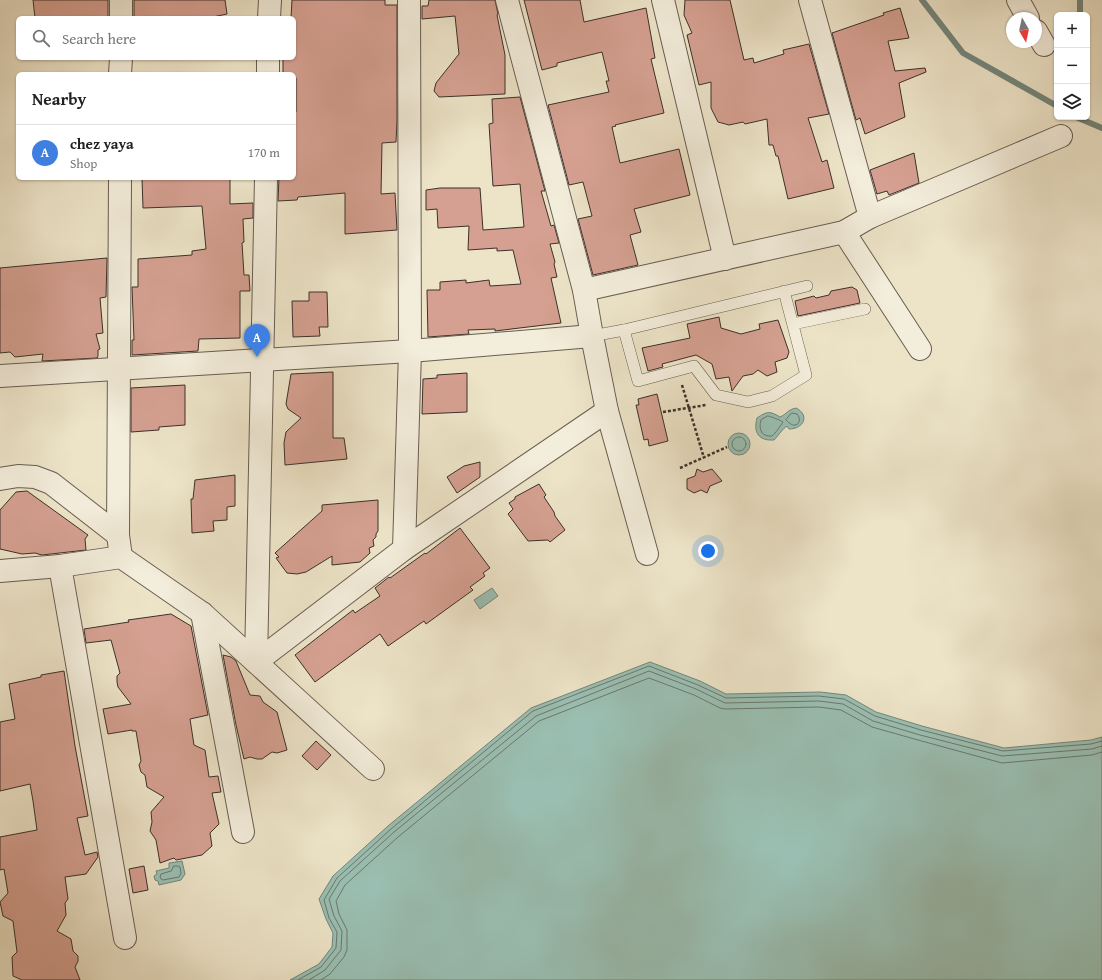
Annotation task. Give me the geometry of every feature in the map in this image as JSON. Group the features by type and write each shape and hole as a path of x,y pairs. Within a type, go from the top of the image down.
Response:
{"street":[{"path":"121,0 121,16"},
{"path":"269,16 270,0"},
{"path":"404,549 410,351 409,0"},
{"path":"507,0 584,290 607,411 647,554"},
{"path":"663,0 724,259"},
{"path":"810,0 870,217"},
{"path":"1018,0 1025,12"},
{"path":"120,60 120,72"},
{"path":"268,60 268,72"},
{"path":"584,290 844,232 870,217 1061,136"},
{"path":"120,180 118,535 121,557"},
{"path":"256,662 266,180"},
{"path":"844,232 920,349"},
{"path":"0,376 410,351 592,336"},
{"path":"256,662 404,549 607,411"},
{"path":"0,479 18,476 35,477 51,483 118,535"},
{"path":"0,571 60,566 121,557 202,613 373,769"},
{"path":"60,566 125,938"},
{"path":"202,613 243,832"}],"lane":[{"path":"592,336 624,330 807,286"},
{"path":"624,330 638,381 694,366 716,395 748,402 772,396 806,376 784,291"},
{"path":"793,324 865,309"}],"path":[{"path":"677,370 704,458"},
{"path":"663,412 707,405 716,395"},
{"path":"680,468 727,447"}],"water":[{"path":"796,408 803,414 804,418 798,427 789,429 787,426 774,440 764,439 758,435 756,428 757,418 768,413 780,417"},
{"path":"739,433 747,436 750,444 747,452 739,455 731,452 728,444 731,436"},
{"path":"492,588 498,596 480,609 474,600"},
{"path":"650,662 700,681 726,694 820,692 846,695 876,712 1004,748 1091,740 1102,737 1102,980 290,980 319,964 332,947 333,933 319,899 333,876 388,826 531,708"},
{"path":"182,861 185,874 181,880 159,885 154,876 157,874 156,871 169,868 169,863"}],"building":[{"path":"33,0 108,0 108,16 35,16"},
{"path":"134,0 225,0 227,14 218,16 134,16"},
{"path":"292,0 385,0 385,5 397,5 396,142 382,143 381,194 395,193 397,230 345,234 345,193 298,197 297,200 278,201 279,180 296,180 296,72 283,72 283,60 296,60 296,16 291,16"},
{"path":"429,0 495,0 505,55 505,94 439,97 434,91 436,83 459,54 455,16 422,19 422,6 428,6"},
{"path":"524,0 580,0 584,22 646,8 655,58 651,59 664,113 612,127 620,163 679,149 690,195 634,209 641,232 630,235 638,265 593,275 578,219 592,216 583,182 569,185 548,105 609,92 606,81 609,81 602,52 557,63 557,66 542,70"},
{"path":"685,0 730,0 744,60 753,58 754,63 784,54 783,50 809,44 829,114 808,118 822,162 827,160 834,188 788,199 778,156 776,156 773,145 769,145 767,119 745,124 743,122 729,125 718,122 711,108 711,82 699,85 687,35 692,33 684,15"},
{"path":"900,8 909,38 888,41 895,71 925,68 926,72 899,83 905,117 865,134 860,118 856,120 832,33"},
{"path":"520,97 545,191 541,191 551,226 554,225 559,243 550,244 557,277 551,278 561,323 495,331 495,329 468,330 469,334 428,337 427,290 440,290 440,282 466,280 466,283 489,280 490,286 521,284 513,250 497,251 497,248 468,250 469,226 438,228 437,209 426,210 426,190 440,188 480,188 483,230 524,227 520,184 493,186 489,124 493,123 492,99"},
{"path":"914,153 919,183 889,195 887,191 877,194 870,170"},
{"path":"142,180 230,180 230,204 253,203 253,218 243,219 244,242 242,243 244,275 249,275 250,291 240,291 240,338 199,339 198,351 132,355 132,340 134,340 132,287 138,287 138,259 192,255 192,251 206,249 202,206 143,208"},
{"path":"107,258 106,297 100,298 103,333 96,334 100,349 98,350 97,358 42,361 43,354 15,357 10,352 0,353 0,268"},
{"path":"852,287 857,290 860,303 798,316 795,301 814,296 816,298 829,295 831,291"},
{"path":"309,292 327,292 328,327 319,327 320,336 293,337 292,301 309,301"},
{"path":"719,317 721,328 741,334 760,329 759,324 778,320 789,352 787,358 775,362 777,372 767,376 758,370 753,374 743,376 732,391 729,377 716,379 712,364 696,355 662,364 663,367 648,371 642,348 690,338 687,324"},
{"path":"333,372 333,438 344,438 347,459 285,465 284,443 286,432 301,418 288,409 286,404 291,374"},
{"path":"467,373 467,412 422,414 423,379 437,378 437,375"},
{"path":"185,385 185,425 159,427 159,430 131,432 131,388"},
{"path":"657,394 668,441 649,446 648,439 644,440 636,405 639,405 638,399"},
{"path":"480,462 480,477 457,493 447,477 464,466"},
{"path":"697,469 703,472 712,469 722,481 710,486 707,493 701,490 694,493 687,489 687,479 695,476"},
{"path":"235,475 235,506 227,507 227,520 213,521 214,531 192,533 191,499 193,499 195,480"},
{"path":"539,484 546,495 544,497 565,530 550,542 548,540 528,541 508,514 513,509 509,503 515,499 515,497"},
{"path":"27,491 88,535 85,539 86,550 42,555 35,553 22,554 0,549 0,510 16,492"},
{"path":"378,500 378,531 373,540 374,546 369,548 370,553 360,562 332,565 332,556 306,572 297,574 287,573 276,558 279,557 275,553 322,511 322,505"},
{"path":"460,528 490,568 483,573 485,576 470,587 473,590 426,624 424,621 388,646 380,634 315,682 295,655 353,610 355,613 380,596 375,588 425,553 426,554"},
{"path":"171,614 191,626 208,715 190,719 194,745 205,750 209,777 218,776 221,792 212,793 219,824 210,833 212,846 202,855 176,860 174,858 160,863 156,840 150,831 152,822 151,812 164,797 147,787 145,775 141,772 139,765 141,761 136,731 132,730 108,734 103,709 131,704 118,687 117,676 120,673 111,640 86,643 84,629 129,622 128,620"},
{"path":"223,655 231,657 236,661 250,695 260,696 263,702 277,712 287,750 277,753 272,752 262,759 250,757 244,759"},
{"path":"64,671 75,746 88,816 77,818 85,855 97,852 98,857 86,874 65,877 68,899 65,903 66,915 57,931 71,939 73,951 78,956 78,961 75,967 80,980 22,980 13,976 12,957 17,952 13,921 3,916 0,902 8,893 4,869 0,870 0,837 37,830 30,784 0,791 0,722 15,719 9,684 41,677 41,675"},
{"path":"316,741 331,755 317,770 302,756"},
{"path":"144,866 148,890 133,893 129,869"}],"waterway":[{"path":"922,0 963,53 1054,104"},
{"path":"1080,0 1080,12"},
{"path":"1083,120 1102,128"}],"place":[{"name":"chez yaya","path":"257,357"}]}
